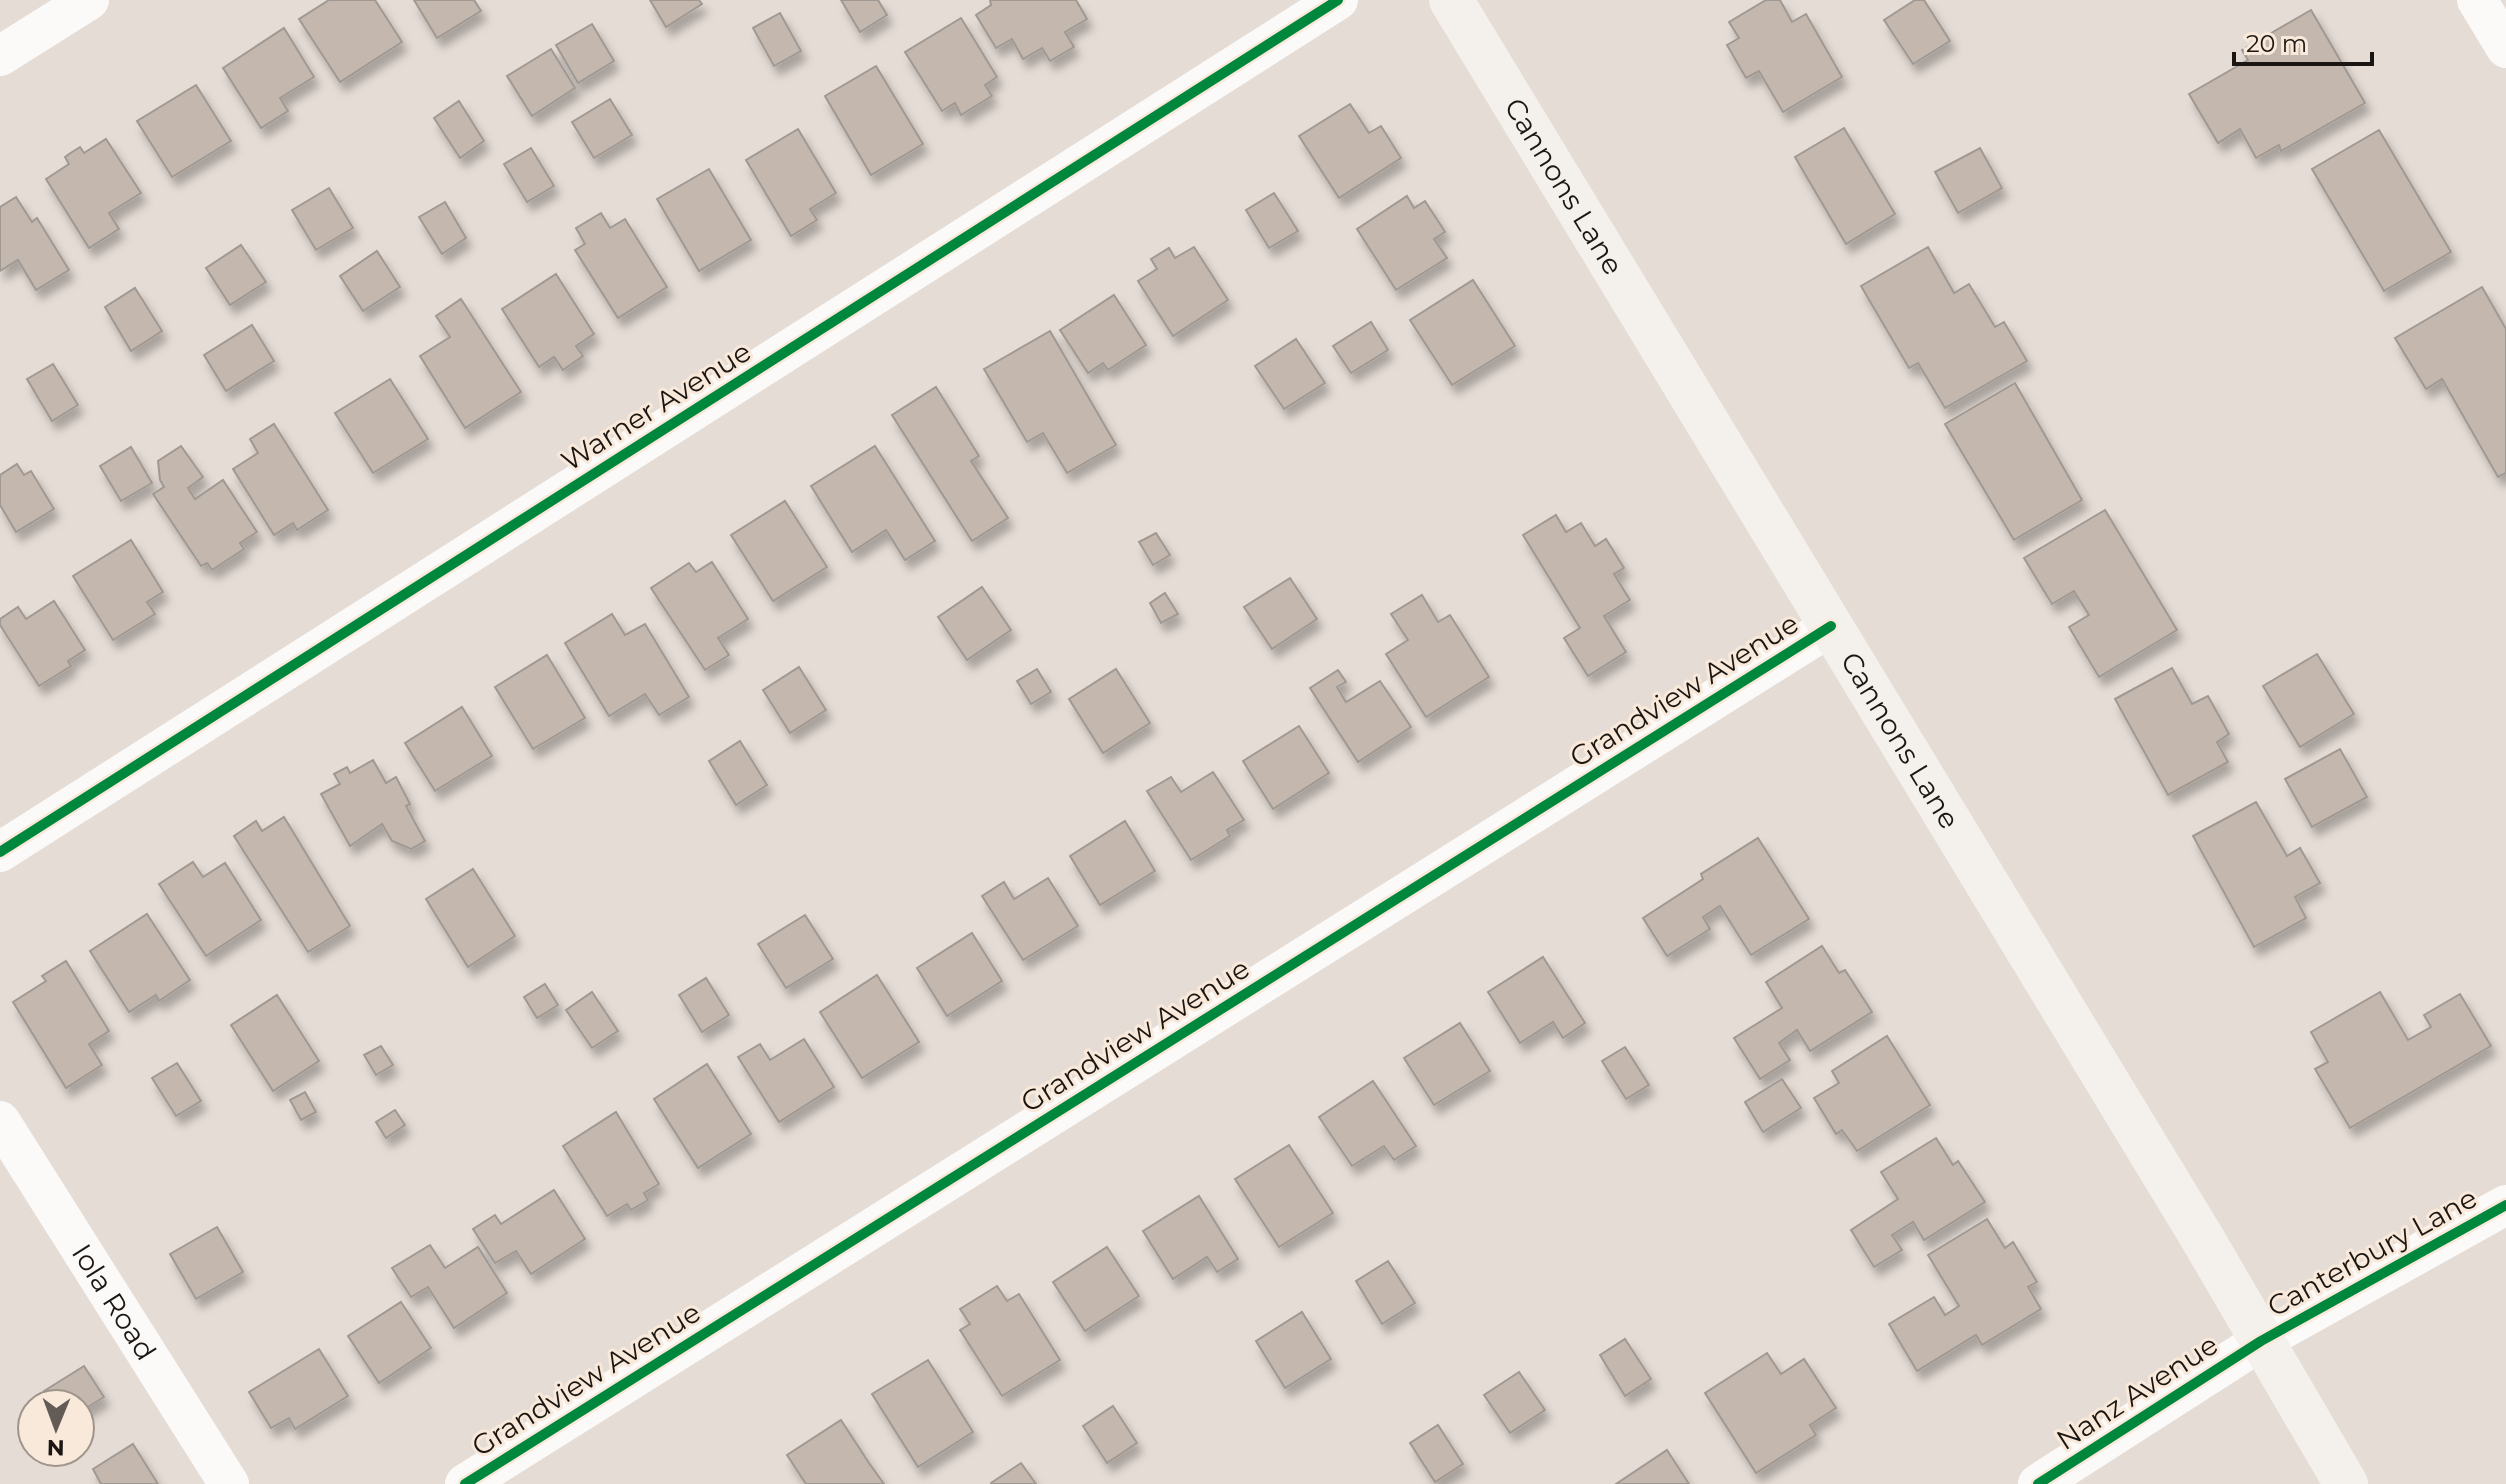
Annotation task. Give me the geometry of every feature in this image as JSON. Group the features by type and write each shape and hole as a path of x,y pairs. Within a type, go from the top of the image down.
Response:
{"main road":[{"name":"Cannons Lane","path":"1451,0 2201,1236 2346,1484"}],"street":[{"path":"0,56 89,0"},
{"name":"Warner Avenue","path":"0,852 1338,0"},
{"path":"2477,0 2506,48"},
{"name":"Grandview Avenue","path":"465,1484 1831,626"},
{"name":"Iola Road","path":"0,1121 229,1484"},
{"name":"Canterbury Lane","path":"2261,1341 2506,1205"},
{"name":"Nanz Avenue","path":"2038,1484 2261,1341"}],"building":[{"path":"329,0 375,0 402,42 340,82 299,19"},
{"path":"414,0 474,0 481,11 437,38"},
{"path":"650,0 699,0 702,4 666,27"},
{"path":"841,0 878,0 887,15 860,32"},
{"path":"990,0 1076,0 1087,19 1065,32 1074,47 1050,61 1042,48 1023,59 1012,39 996,48 976,15 991,5"},
{"path":"1766,0 1780,0 1792,22 1806,14 1842,77 1783,112 1759,71 1746,78 1727,45 1739,38 1729,22"},
{"path":"1915,0 1924,0 1950,41 1913,64 1884,20"},
{"path":"2311,10 2365,103 2281,151 2279,145 2256,158 2240,129 2218,143 2189,94 2248,60 2242,50"},
{"path":"780,13 801,51 774,66 753,28"},
{"path":"961,18 997,77 985,85 992,96 961,115 955,103 942,111 905,52"},
{"path":"592,24 614,61 578,83 556,45"},
{"path":"284,28 314,77 280,98 288,111 261,128 223,68"},
{"path":"551,49 575,88 532,116 507,76"},
{"path":"876,66 923,144 871,175 825,96"},
{"path":"196,85 231,141 172,177 137,121"},
{"path":"610,99 632,135 594,158 572,122"},
{"path":"459,101 484,141 460,158 434,118"},
{"path":"1350,104 1369,133 1381,126 1401,158 1339,198 1299,136"},
{"path":"1844,128 1895,214 1846,244 1795,157"},
{"path":"798,129 836,193 810,209 817,220 791,236 746,160"},
{"path":"2379,130 2451,252 2384,291 2312,169"},
{"path":"106,139 141,193 109,213 119,229 89,248 46,179 69,164 65,157 69,154 80,147 84,153"},
{"path":"531,148 554,186 527,202 504,164"},
{"path":"1980,148 2002,188 1958,213 1935,172"},
{"path":"709,169 751,240 699,271 657,199"},
{"path":"329,188 353,228 316,250 292,210"},
{"path":"1274,193 1298,231 1269,248 1246,210"},
{"path":"1407,196 1414,208 1425,201 1442,227 1445,232 1434,239 1447,258 1396,290 1357,229"},
{"path":"16,197 32,222 37,218 69,270 36,290 18,260 0,271 0,207"},
{"path":"445,202 466,238 442,254 419,217"},
{"path":"601,213 610,228 625,219 667,287 618,318 575,250 585,244 576,228"},
{"path":"241,245 266,282 230,305 206,268"},
{"path":"1194,247 1228,300 1173,336 1138,281 1157,269 1151,259 1169,248 1175,258"},
{"path":"1928,247 1954,293 1969,284 1995,327 2004,322 2027,361 1945,408 1918,363 1909,368 1861,286"},
{"path":"377,251 400,287 363,311 340,276"},
{"path":"556,274 594,334 576,346 583,356 563,370 554,357 539,367 502,309"},
{"path":"1473,280 1515,346 1452,385 1410,320"},
{"path":"2482,287 2506,329 2506,473 2498,477 2442,379 2426,389 2395,338"},
{"path":"135,288 162,331 131,351 105,307"},
{"path":"1114,295 1146,345 1108,370 1103,363 1088,373 1060,330"},
{"path":"461,299 521,392 465,428 420,356 450,337 436,316"},
{"path":"1371,322 1388,350 1351,373 1333,346"},
{"path":"252,325 274,361 226,391 204,355"},
{"path":"1050,331 1116,445 1067,473 1043,433 1027,442 984,369"},
{"path":"1296,339 1325,383 1284,409 1255,366"},
{"path":"53,364 78,405 52,421 27,379"},
{"path":"390,379 428,439 373,473 335,413"},
{"path":"2015,383 2082,500 2014,540 1945,424"},
{"path":"936,387 979,456 971,461 1008,518 972,541 892,415"},
{"path":"274,424 328,510 297,530 293,523 274,535 233,469 258,453 250,439"},
{"path":"181,446 203,477 188,488 195,499 223,480 257,532 240,543 244,549 212,570 207,563 201,566 153,494 164,487 158,461"},
{"path":"875,446 935,541 905,560 886,530 852,552 811,486"},
{"path":"131,447 152,483 121,501 100,466"},
{"path":"17,464 24,475 31,471 54,509 16,532 0,505 0,475"},
{"path":"785,501 827,567 773,601 731,535"},
{"path":"2105,510 2177,630 2099,677 2069,627 2089,615 2074,591 2052,604 2024,558"},
{"path":"1556,515 1566,532 1581,523 1595,546 1606,539 1624,568 1614,574 1630,600 1604,616 1626,652 1588,676 1564,638 1580,628 1523,535"},
{"path":"1156,533 1170,555 1153,565 1139,542"},
{"path":"131,540 163,592 147,602 155,614 113,640 73,576"},
{"path":"712,562 748,619 718,638 729,655 705,670 651,588 689,563 696,572"},
{"path":"1290,578 1317,619 1272,649 1244,607"},
{"path":"982,587 1011,630 967,660 938,617"},
{"path":"1165,593 1178,614 1161,623 1150,603"},
{"path":"1422,595 1438,622 1450,615 1489,677 1426,717 1386,654 1408,640 1391,614"},
{"path":"54,601 85,650 68,661 71,666 39,686 0,625 0,619 18,607 26,619"},
{"path":"612,614 625,635 645,624 689,697 659,715 645,694 609,716 565,643"},
{"path":"2317,654 2354,714 2300,747 2263,686"},
{"path":"547,655 585,718 533,749 495,687"},
{"path":"799,667 826,710 790,733 763,690"},
{"path":"2172,668 2192,704 2208,696 2229,734 2217,742 2228,762 2168,795 2115,699"},
{"path":"1037,669 1051,692 1031,704 1017,681"},
{"path":"1116,669 1150,723 1103,753 1069,699"},
{"path":"1338,670 1346,682 1337,687 1346,702 1380,681 1411,727 1358,762 1310,688"},
{"path":"462,707 492,756 435,791 405,743"},
{"path":"1299,726 1329,773 1273,809 1243,761"},
{"path":"740,741 767,785 736,805 709,761"},
{"path":"2340,749 2367,797 2312,827 2285,779"},
{"path":"373,760 386,783 396,777 410,804 406,806 425,841 411,849 392,841 382,824 350,846 321,794 340,784 334,774 347,767 350,773"},
{"path":"1213,772 1244,820 1227,830 1230,836 1191,860 1147,791 1171,777 1181,792"},
{"path":"2256,802 2287,856 2300,848 2320,883 2295,897 2306,918 2254,947 2193,836"},
{"path":"284,817 350,926 308,952 234,836 256,821 262,831"},
{"path":"1125,821 1155,871 1100,905 1070,856"},
{"path":"1758,838 1809,919 1751,955 1720,906 1703,917 1710,929 1667,956 1643,918 1703,879 1701,874"},
{"path":"193,862 203,877 225,863 261,920 206,956 159,884"},
{"path":"473,869 515,936 468,967 426,899"},
{"path":"1048,878 1078,926 1023,960 982,896 1004,882 1014,899"},
{"path":"147,914 190,980 159,1001 156,995 129,1012 90,951"},
{"path":"805,915 833,959 786,988 758,944"},
{"path":"972,933 1002,981 947,1016 917,968"},
{"path":"1822,946 1839,973 1845,970 1872,1012 1810,1051 1797,1030 1779,1043 1790,1060 1760,1079 1734,1038 1782,1008 1766,982"},
{"path":"1543,957 1585,1023 1563,1038 1553,1022 1520,1043 1488,992"},
{"path":"66,961 109,1031 89,1044 102,1065 66,1088 13,1002 46,981 42,976"},
{"path":"877,975 919,1042 862,1078 820,1012"},
{"path":"706,978 729,1015 702,1032 679,995"},
{"path":"545,984 558,1005 537,1018 524,997"},
{"path":"592,992 618,1031 592,1048 566,1010"},
{"path":"2380,992 2408,1040 2431,1027 2424,1015 2460,994 2491,1046 2350,1128 2315,1069 2328,1062 2311,1032"},
{"path":"277,995 319,1061 273,1091 231,1025"},
{"path":"1460,1023 1490,1071 1434,1105 1404,1058"},
{"path":"1887,1036 1930,1105 1857,1151 1842,1130 1836,1134 1814,1098 1839,1083 1832,1071"},
{"path":"804,1039 834,1087 779,1122 738,1057 760,1044 770,1060"},
{"path":"381,1046 393,1065 376,1075 364,1055"},
{"path":"1625,1047 1649,1085 1626,1099 1602,1061"},
{"path":"177,1063 201,1101 176,1116 152,1078"},
{"path":"707,1064 751,1134 698,1168 654,1099"},
{"path":"1782,1079 1801,1108 1763,1132 1745,1102"},
{"path":"1373,1081 1416,1146 1394,1160 1384,1146 1352,1166 1319,1117"},
{"path":"305,1092 316,1112 301,1120 290,1100"},
{"path":"395,1110 405,1125 386,1138 376,1122"},
{"path":"616,1112 659,1184 644,1193 648,1200 631,1210 627,1204 607,1216 563,1146"},
{"path":"1936,1138 1953,1165 1958,1161 1985,1202 1924,1240 1913,1222 1892,1235 1902,1250 1874,1267 1851,1230 1898,1199 1881,1172"},
{"path":"1289,1145 1333,1213 1279,1247 1235,1179"},
{"path":"554,1190 585,1239 531,1274 516,1251 495,1263 473,1229 495,1215 501,1224"},
{"path":"1199,1196 1238,1259 1217,1272 1207,1257 1173,1279 1143,1231"},
{"path":"1987,1219 2005,1248 2013,1242 2037,1282 2028,1287 2041,1309 1982,1345 1976,1335 1917,1371 1889,1324 1934,1297 1945,1315 1959,1306 1928,1255"},
{"path":"217,1227 243,1272 196,1299 170,1254"},
{"path":"430,1245 445,1268 478,1247 507,1293 454,1328 428,1287 411,1297 392,1268"},
{"path":"1107,1247 1139,1296 1085,1331 1053,1282"},
{"path":"1388,1261 1415,1303 1382,1324 1356,1281"},
{"path":"997,1286 1007,1301 1019,1294 1060,1360 1002,1396 960,1330 970,1324 960,1309"},
{"path":"401,1302 431,1348 379,1383 348,1336"},
{"path":"1302,1312 1331,1359 1285,1388 1256,1341"},
{"path":"1625,1339 1651,1379 1625,1396 1600,1355"},
{"path":"319,1349 348,1396 295,1429 289,1418 271,1428 249,1392"},
{"path":"1767,1353 1781,1374 1804,1359 1836,1408 1810,1425 1816,1435 1756,1473 1705,1393"},
{"path":"928,1360 973,1432 918,1467 872,1394"},
{"path":"84,1366 104,1397 96,1402 96,1388 49,1388"},
{"path":"1519,1372 1545,1410 1510,1433 1484,1395"},
{"path":"1113,1406 1137,1443 1107,1463 1083,1426"},
{"path":"841,1420 884,1484 806,1484 787,1455"},
{"path":"1438,1425 1463,1464 1435,1482 1410,1443"},
{"path":"133,1444 158,1484 101,1484 93,1469"},
{"path":"1667,1450 1689,1484 1616,1484"},
{"path":"1021,1463 1036,1484 991,1484 991,1483"}],"cycle path":[{"path":"0,852 1338,0"},
{"path":"465,1484 1831,626"},
{"path":"2038,1484 2261,1341 2506,1205"}]}
